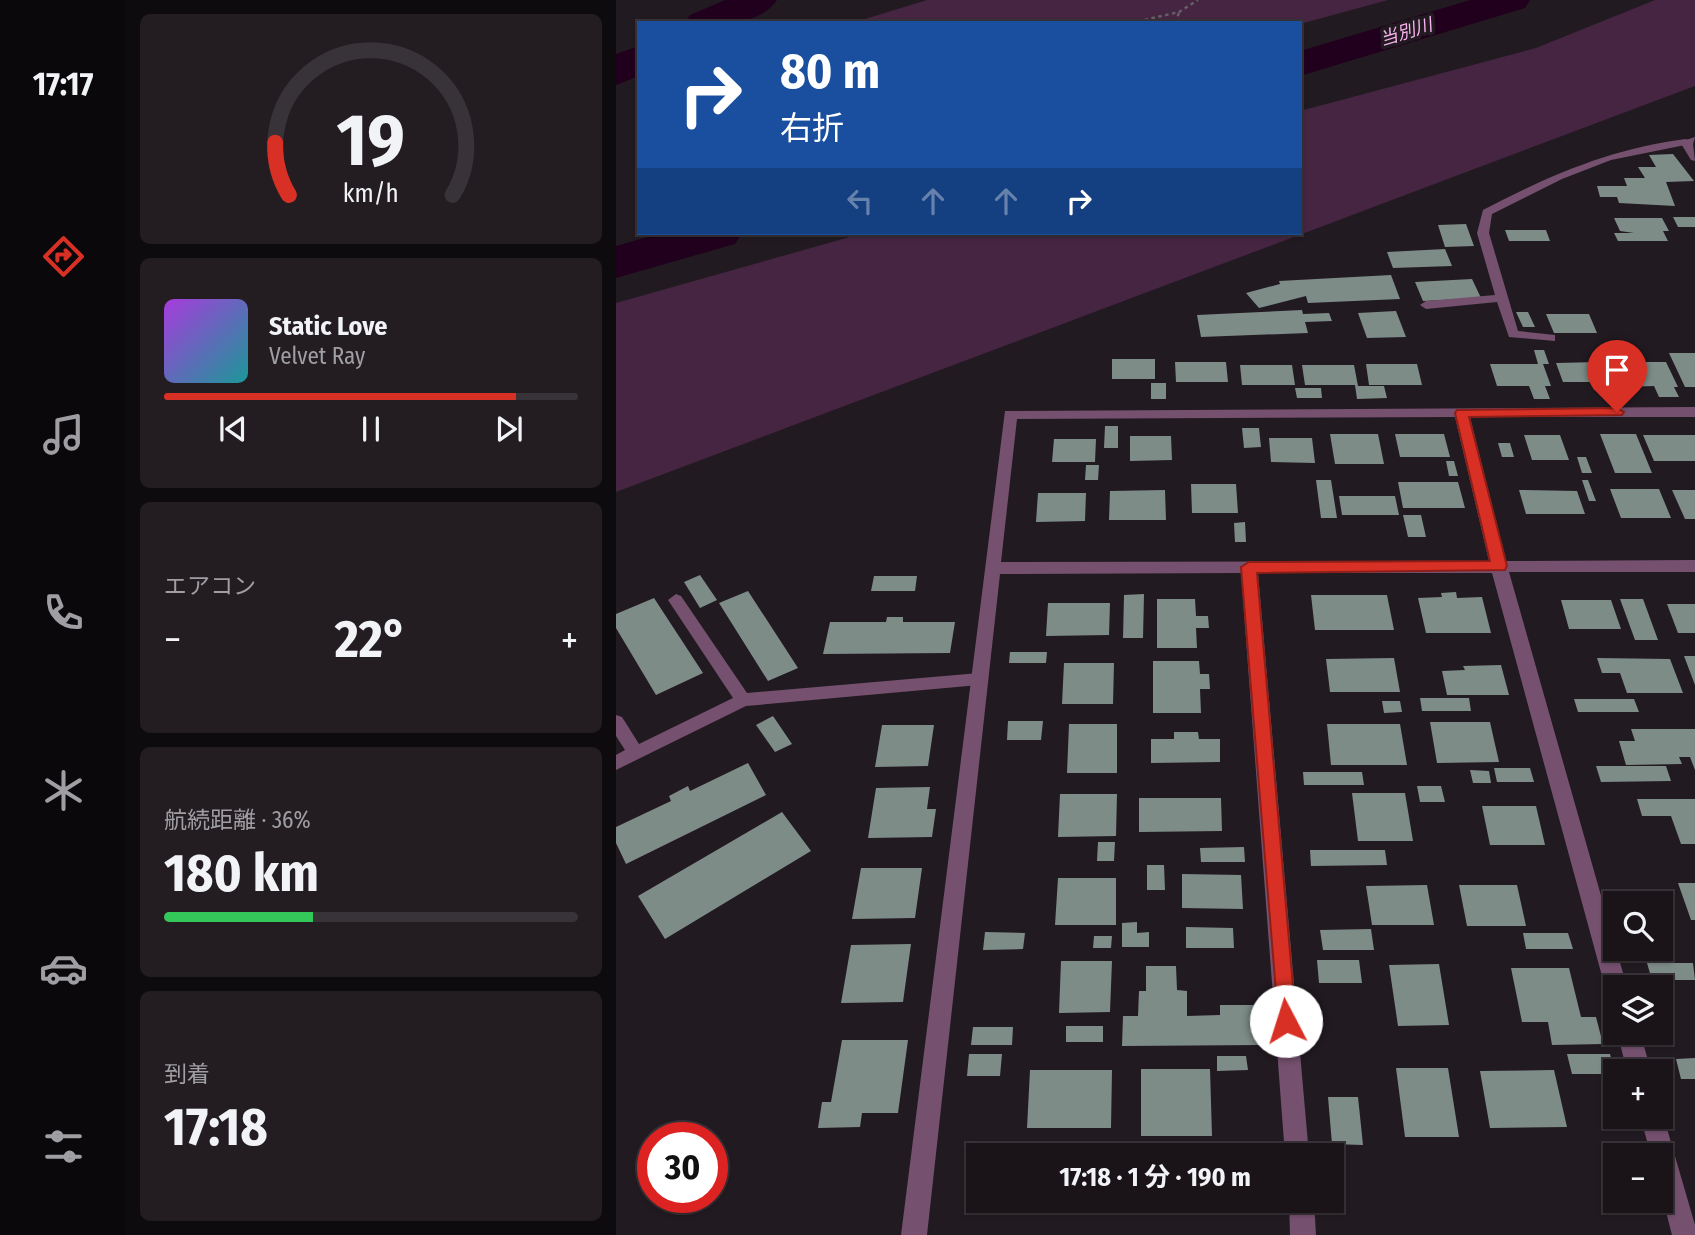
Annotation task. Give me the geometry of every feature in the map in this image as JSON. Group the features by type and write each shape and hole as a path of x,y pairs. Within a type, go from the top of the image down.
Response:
{"street":[{"path":"1690,141 1695,158"},
{"path":"914,1235 1010,414 1695,412"},
{"path":"1461,413 1499,566 1613,975"},
{"path":"992,568 1695,566"},
{"path":"1249,567 1296,1143"},
{"path":"1656,1129 1685,1235"},
{"path":"1302,1213 1303,1235"}],"lane":[{"path":"1551,338 1513,334 1483,233 1487,212 1594,160 1645,146 1690,141"},
{"path":"1426,305 1504,298"},
{"path":"676,600 743,700"},
{"path":"616,762 743,700 979,679"},
{"path":"616,722 636,752"}],"path":[{"path":"1140,21 1179,12 1198,0"},
{"path":"1176,21 1179,12"}],"shaded area":[{"path":"927,0 1388,0 1302,23 1302,21 859,21"},
{"path":"1655,0 1695,0 1695,86 1302,234 1302,110 1536,48"},
{"path":"857,235 1299,235 616,492 616,303"}],"building":[{"path":"1673,154 1694,181 1666,182 1675,206 1619,203 1617,197 1600,197 1597,186 1627,186 1624,178 1645,178 1638,167 1656,167 1649,155"},
{"path":"1673,217 1695,217 1695,227 1678,227"},
{"path":"1614,218 1662,218 1669,231 1663,231 1668,241 1618,241 1614,233 1634,233 1620,231"},
{"path":"1466,224 1474,246 1445,247 1438,225"},
{"path":"1505,230 1546,230 1550,241 1509,241"},
{"path":"1445,249 1452,266 1393,268 1387,252"},
{"path":"1391,275 1400,299 1308,303 1306,296 1259,308 1246,293 1280,284 1279,281"},
{"path":"1472,279 1481,298 1423,301 1415,282"},
{"path":"1302,310 1303,314 1329,313 1332,321 1305,322 1308,333 1201,337 1197,315"},
{"path":"1396,311 1406,337 1367,338 1358,313"},
{"path":"1516,312 1528,312 1535,327 1523,327"},
{"path":"1546,314 1589,314 1597,333 1554,333"},
{"path":"1534,350 1544,350 1549,364 1543,364 1551,386 1545,386 1550,399 1534,399 1529,386 1497,386 1490,364 1538,364"},
{"path":"1669,353 1695,353 1695,387 1685,387"},
{"path":"1112,359 1155,359 1155,379 1112,379"},
{"path":"1175,362 1226,362 1228,382 1176,382"},
{"path":"1600,362 1611,391 1594,390 1591,382 1563,382 1556,363"},
{"path":"1612,362 1666,362 1678,387 1674,387 1679,397 1659,397 1654,386 1623,387"},
{"path":"1366,364 1417,364 1422,385 1369,385"},
{"path":"1240,365 1292,365 1295,385 1242,385"},
{"path":"1302,365 1354,365 1358,386 1384,386 1387,398 1357,399 1355,385 1305,385"},
{"path":"1151,383 1166,383 1166,399 1151,399"},
{"path":"1295,388 1321,388 1322,398 1297,398"},
{"path":"1105,426 1118,426 1118,448 1104,448"},
{"path":"1242,428 1259,428 1261,447 1244,448"},
{"path":"1330,434 1378,434 1384,464 1335,464"},
{"path":"1395,434 1444,434 1450,457 1400,457"},
{"path":"1600,434 1636,434 1652,473 1615,473"},
{"path":"1524,435 1560,435 1569,460 1532,460"},
{"path":"1643,435 1695,435 1695,461 1654,461"},
{"path":"1130,436 1171,436 1172,460 1130,461"},
{"path":"1269,438 1312,438 1315,463 1271,462"},
{"path":"1054,439 1096,439 1095,462 1052,462"},
{"path":"1498,443 1510,443 1514,457 1502,457"},
{"path":"1577,457 1586,457 1592,473 1582,473"},
{"path":"1446,461 1454,461 1458,476 1449,476"},
{"path":"1086,465 1099,465 1098,480 1085,480"},
{"path":"1316,480 1331,480 1337,518 1321,518"},
{"path":"1582,480 1588,480 1596,501 1589,501"},
{"path":"1398,482 1458,482 1465,508 1403,508"},
{"path":"1191,484 1236,484 1238,513 1192,513"},
{"path":"1610,489 1659,489 1671,518 1621,518"},
{"path":"1165,490 1166,520 1109,520 1110,491"},
{"path":"1519,490 1577,491 1585,514 1526,514"},
{"path":"1672,490 1695,490 1695,519 1685,519"},
{"path":"1038,493 1086,493 1085,521 1036,522"},
{"path":"1339,496 1395,496 1399,515 1342,515"},
{"path":"1403,515 1421,515 1426,537 1408,537"},
{"path":"1245,522 1246,542 1235,542 1234,523"},
{"path":"700,575 717,600 700,608 684,582"},
{"path":"874,576 917,576 915,591 871,591"},
{"path":"748,591 798,668 768,681 719,603"},
{"path":"1456,592 1457,598 1482,597 1491,633 1426,633 1418,598 1442,597 1441,593"},
{"path":"1144,594 1143,638 1123,638 1124,595"},
{"path":"1311,595 1387,595 1394,630 1315,630"},
{"path":"654,598 703,673 656,695 616,628 616,614"},
{"path":"1157,599 1195,599 1196,616 1208,616 1209,628 1196,628 1197,648 1157,648"},
{"path":"1620,599 1643,599 1658,640 1635,640"},
{"path":"1561,600 1611,600 1621,629 1569,629"},
{"path":"1048,603 1110,603 1109,635 1046,636"},
{"path":"1667,604 1695,604 1695,633 1678,633"},
{"path":"887,617 903,617 903,622 955,622 950,653 823,654 830,622 886,622"},
{"path":"1010,652 1047,652 1046,663 1009,663"},
{"path":"1684,656 1695,656 1695,685"},
{"path":"1394,658 1400,692 1330,692 1326,659"},
{"path":"1597,658 1670,659 1683,693 1627,693 1620,673 1602,673"},
{"path":"1153,661 1199,661 1200,674 1209,674 1210,689 1200,689 1201,713 1153,713"},
{"path":"1064,663 1114,663 1113,704 1062,704"},
{"path":"1501,665 1509,695 1447,695 1442,671 1465,670 1463,666"},
{"path":"1420,698 1469,698 1471,711 1422,711"},
{"path":"1574,699 1634,699 1639,712 1578,712"},
{"path":"1382,701 1400,701 1402,712 1384,713"},
{"path":"773,716 792,744 775,752 756,725"},
{"path":"1008,721 1043,721 1041,740 1007,740"},
{"path":"1430,722 1490,722 1499,762 1437,763"},
{"path":"1069,724 1117,724 1117,773 1067,773"},
{"path":"1327,724 1400,724 1407,765 1331,765"},
{"path":"882,725 934,725 928,766 875,767"},
{"path":"1631,729 1695,729 1695,770 1690,757 1679,757 1682,764 1626,765 1619,741 1635,741"},
{"path":"1174,732 1198,732 1199,739 1220,739 1220,762 1151,763 1151,739 1174,739"},
{"path":"748,763 766,795 626,864 616,843 616,827 671,801 669,796 688,786 690,791"},
{"path":"1596,766 1666,766 1671,781 1601,782"},
{"path":"1494,768 1530,768 1534,782 1497,782"},
{"path":"1470,770 1489,771 1491,783 1473,783"},
{"path":"1303,772 1362,772 1364,785 1304,785"},
{"path":"1417,786 1441,786 1445,802 1420,802"},
{"path":"930,787 927,809 936,809 932,837 868,838 876,788"},
{"path":"1352,793 1405,793 1413,841 1358,841"},
{"path":"1060,794 1117,794 1116,836 1058,837"},
{"path":"1139,798 1221,798 1222,831 1139,832"},
{"path":"1637,799 1695,799 1695,844 1681,844 1671,816 1642,816"},
{"path":"1482,806 1536,806 1545,845 1490,845"},
{"path":"782,812 811,851 665,939 638,896"},
{"path":"1098,842 1115,842 1114,861 1097,861"},
{"path":"1244,847 1245,862 1201,862 1200,848"},
{"path":"1310,850 1385,850 1387,865 1311,866"},
{"path":"1147,865 1164,865 1165,890 1147,890"},
{"path":"861,868 922,868 915,918 852,919"},
{"path":"1182,874 1241,875 1243,909 1182,908"},
{"path":"1058,878 1116,878 1116,925 1055,925"},
{"path":"1678,883 1695,883 1695,920 1691,920"},
{"path":"1427,885 1434,925 1372,925 1366,886"},
{"path":"1459,885 1517,885 1526,926 1467,926"},
{"path":"1137,922 1137,933 1149,932 1149,947 1122,947 1122,923"},
{"path":"1186,927 1233,928 1234,948 1186,948"},
{"path":"1371,929 1374,950 1323,950 1320,930"},
{"path":"985,932 1025,933 1023,949 983,950"},
{"path":"1523,933 1568,933 1573,949 1526,949"},
{"path":"1094,936 1112,936 1111,948 1093,948"},
{"path":"911,944 903,1002 841,1003 851,945"},
{"path":"1317,960 1359,960 1362,983 1319,983"},
{"path":"1061,961 1112,961 1110,1012 1059,1013"},
{"path":"1647,963 1693,963 1695,980 1673,980 1673,975 1651,975"},
{"path":"1439,964 1449,1025 1398,1026 1389,965"},
{"path":"1146,966 1176,966 1177,990 1187,991 1187,1016 1220,1015 1220,1005 1258,1005 1261,1045 1122,1046 1123,1016 1138,1016 1139,991 1146,991"},
{"path":"1511,968 1569,968 1581,1017 1596,1017 1603,1044 1552,1045 1548,1022 1522,1022"},
{"path":"1066,1026 1103,1026 1103,1042 1066,1042"},
{"path":"973,1027 1013,1027 1012,1045 971,1045"},
{"path":"842,1040 908,1040 898,1113 862,1113 860,1127 818,1128 822,1102 831,1102"},
{"path":"969,1054 1002,1054 1000,1076 967,1076"},
{"path":"1567,1054 1610,1054 1611,1059 1603,1059 1603,1074 1572,1074"},
{"path":"1217,1056 1246,1056 1248,1070 1217,1071"},
{"path":"1695,1058 1695,1079 1681,1079 1676,1059"},
{"path":"1396,1068 1448,1068 1459,1137 1405,1137"},
{"path":"1141,1069 1210,1069 1212,1136 1141,1136"},
{"path":"1030,1070 1112,1070 1111,1128 1027,1128"},
{"path":"1554,1070 1567,1127 1490,1128 1480,1071"},
{"path":"1328,1097 1358,1097 1363,1145 1332,1143"}],"waterway":[{"path":"709,21 758,0"},
{"name":"当別川","path":"1302,63 1511,0"},
{"path":"616,72 637,59"},
{"name":"当別川","path":"616,262 710,235"}],"route":[{"path":"1286,1021 1249,567 1499,566 1461,413 1617,412"}]}
